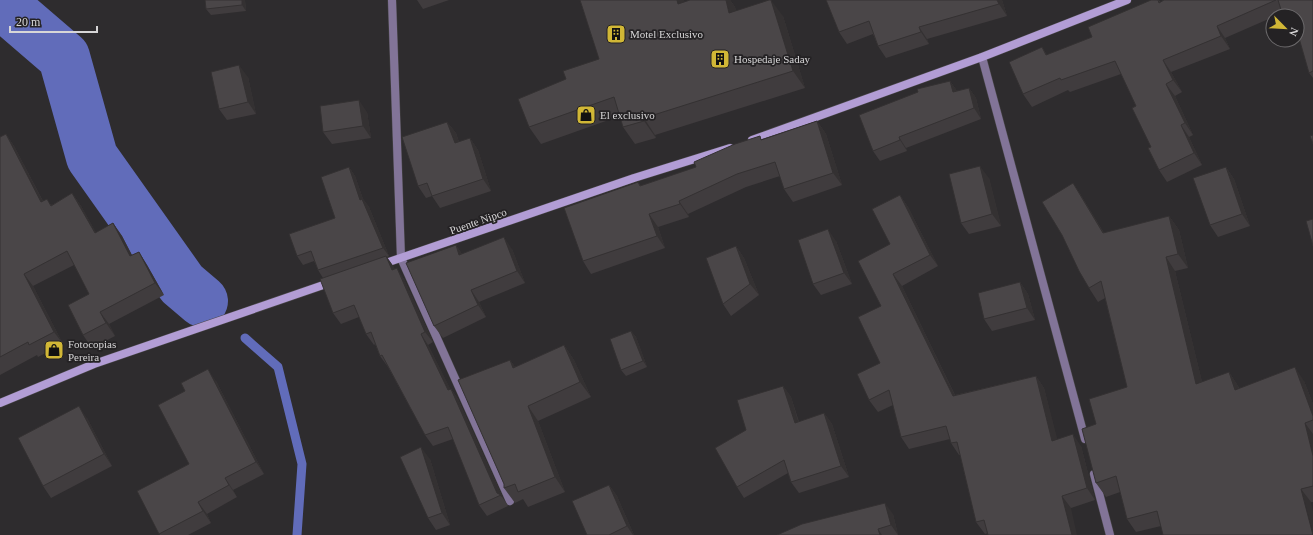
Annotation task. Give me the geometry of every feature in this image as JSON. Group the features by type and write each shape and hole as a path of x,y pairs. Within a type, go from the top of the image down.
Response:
{"main road":[{"name":"Puente Nipco","path":"372,268 634,178 741,144 982,57 1127,0"},
{"path":"0,403 94,364 342,279"}],"street":[{"path":"392,0 401,258 510,501"},
{"path":"982,57 1087,447"},
{"path":"1093,469 1110,535"}],"building":[{"path":"205,0 242,0 242,5 206,9"},
{"path":"580,0 677,0 678,4 690,0 726,0 729,13 771,0 793,71 644,118 644,121 623,127 614,97 529,127 518,99 566,79 563,71 599,59"},
{"path":"826,0 997,0 999,4 919,27 921,32 878,46 869,21 839,32"},
{"path":"1151,0 1158,0 1159,3 1164,0 1276,0 1217,26 1221,36 1163,60 1173,80 1166,84 1185,123 1181,125 1194,153 1159,170 1148,148 1151,147 1132,108 1136,106 1115,61 1061,80 1060,78 1023,94 1009,62 1042,47 1046,55 1092,37 1088,27"},
{"path":"1278,0 1313,0 1313,71 1309,73 1302,48 1305,48 1305,8 1280,8"},
{"path":"239,65 248,102 219,109 211,72"},
{"path":"950,81 953,92 969,88 974,108 899,137 900,140 873,151 859,115 918,92 917,89"},
{"path":"359,100 363,126 323,132 320,106"},
{"path":"817,121 833,173 784,189 775,162 737,174 679,201 680,204 649,214 657,236 583,261 564,208 638,182 640,186 696,167 694,162 735,144 760,136 761,140"},
{"path":"447,122 455,143 470,138 483,179 432,196 427,183 418,186 402,137"},
{"path":"6,134 41,202 47,199 51,206 72,193 95,233 113,223 130,256 139,252 155,283 100,312 106,323 83,335 68,305 89,294 67,251 24,274 54,332 29,345 28,342 0,357 0,137"},
{"path":"1313,135 1313,144 1310,136"},
{"path":"980,166 992,214 961,223 949,174"},
{"path":"349,167 360,200 362,199 383,248 318,270 311,251 297,256 289,234 335,218 321,177"},
{"path":"1226,167 1242,214 1210,225 1193,178"},
{"path":"1073,183 1103,233 1169,216 1178,254 1166,257 1196,384 1229,372 1235,390 1295,367 1313,416 1313,420 1305,423 1313,456 1313,486 1301,489 1313,535 1163,535 1157,511 1127,519 1116,476 1096,483 1082,429 1096,424 1089,399 1127,387 1101,281 1089,288 1062,235 1042,202"},
{"path":"900,195 930,255 893,274 953,396 1036,376 1052,441 1073,434 1087,488 1062,496 1072,535 988,535 984,520 976,522 957,442 951,443 946,426 901,437 889,390 869,400 857,374 880,363 858,317 881,306 858,261 890,244 872,209"},
{"path":"1313,219 1313,246 1306,221"},
{"path":"828,229 844,273 813,284 798,240"},
{"path":"504,237 517,271 471,290 478,305 434,326 406,263 456,245 459,255"},
{"path":"736,246 750,284 723,304 706,258"},
{"path":"386,256 392,270 397,268 425,332 421,334 448,390 451,389 497,493 501,495 479,505 448,427 425,435 382,355 380,356 371,332 366,334 354,305 333,313 320,279"},
{"path":"1020,282 1027,308 984,319 978,293"},
{"path":"631,331 643,361 621,370 610,339"},
{"path":"564,345 580,382 528,406 555,477 518,492 515,484 504,488 504,484 458,380 510,360 513,368"},
{"path":"208,369 256,462 225,478 229,485 198,502 203,511 159,534 137,491 189,464 158,405 185,391 181,383"},
{"path":"783,386 795,423 824,413 841,466 791,482 784,460 737,487 715,448 746,430 737,400"},
{"path":"79,406 104,454 43,486 18,438"},
{"path":"421,447 442,513 428,518 400,457"},
{"path":"609,485 627,526 609,535 587,535 572,501"},
{"path":"885,503 891,525 878,529 880,535 777,535 802,524"}],"waterway":[{"path":"0,2 64,57 92,157 182,284 202,301"},
{"path":"245,338 278,367 302,464 297,535"}],"place":[{"name":"Motel Exclusivo","path":"616,34"},
{"name":"Hospedaje Saday","path":"720,59"},
{"name":"El exclusivo","path":"586,115"},
{"name":"Fotocopias Pereira","path":"54,350"}]}
